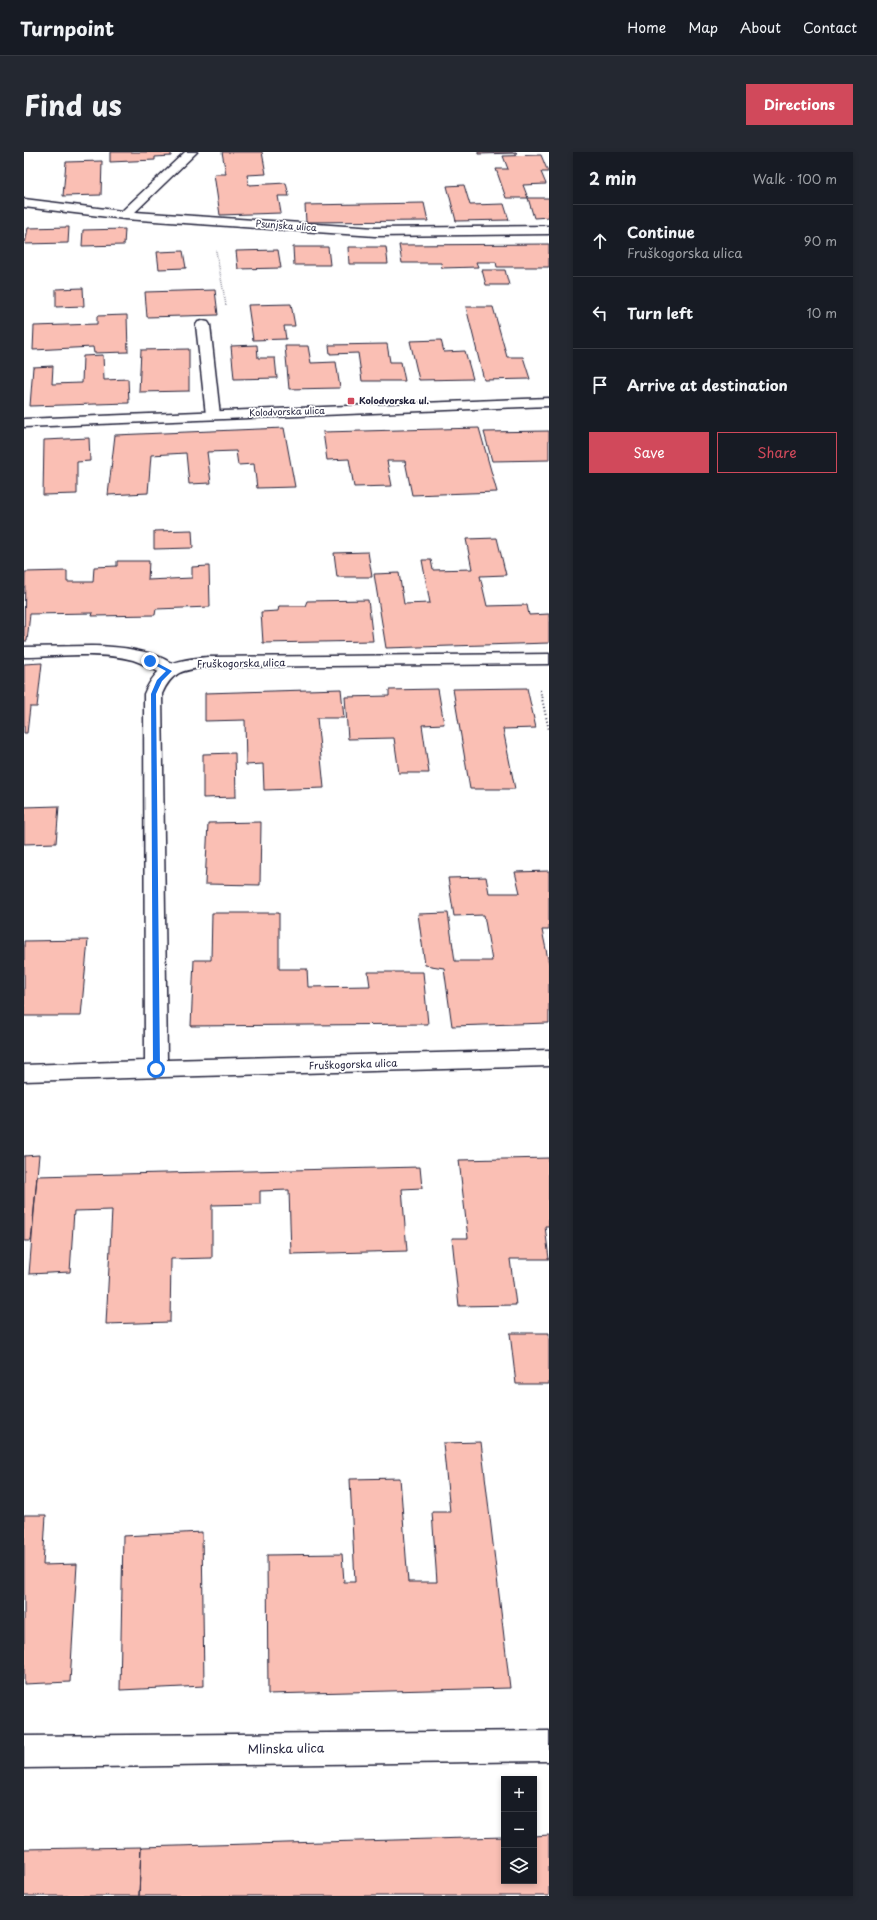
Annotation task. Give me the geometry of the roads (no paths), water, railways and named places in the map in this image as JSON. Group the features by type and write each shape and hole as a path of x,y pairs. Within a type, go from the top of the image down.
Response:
{"street":[{"path":"125,215 191,152"},
{"name":"Psunjska ulica","path":"24,203 125,215 375,232 549,230"},
{"path":"203,325 213,416"},
{"name":"Kolodvorska ulica","path":"24,423 549,402"},
{"path":"24,652 111,652 131,654 170,671"},
{"name":"Fruškogorska ulica","path":"156,1069 153,694 159,680 170,671 186,665 207,662 541,660"},
{"name":"Fruškogorska ulica","path":"24,1073 549,1058"},
{"name":"Mlinska ulica","path":"24,1752 549,1746"}],"place":[{"name":"Kolodvorska ul.","path":"351,401"}]}
